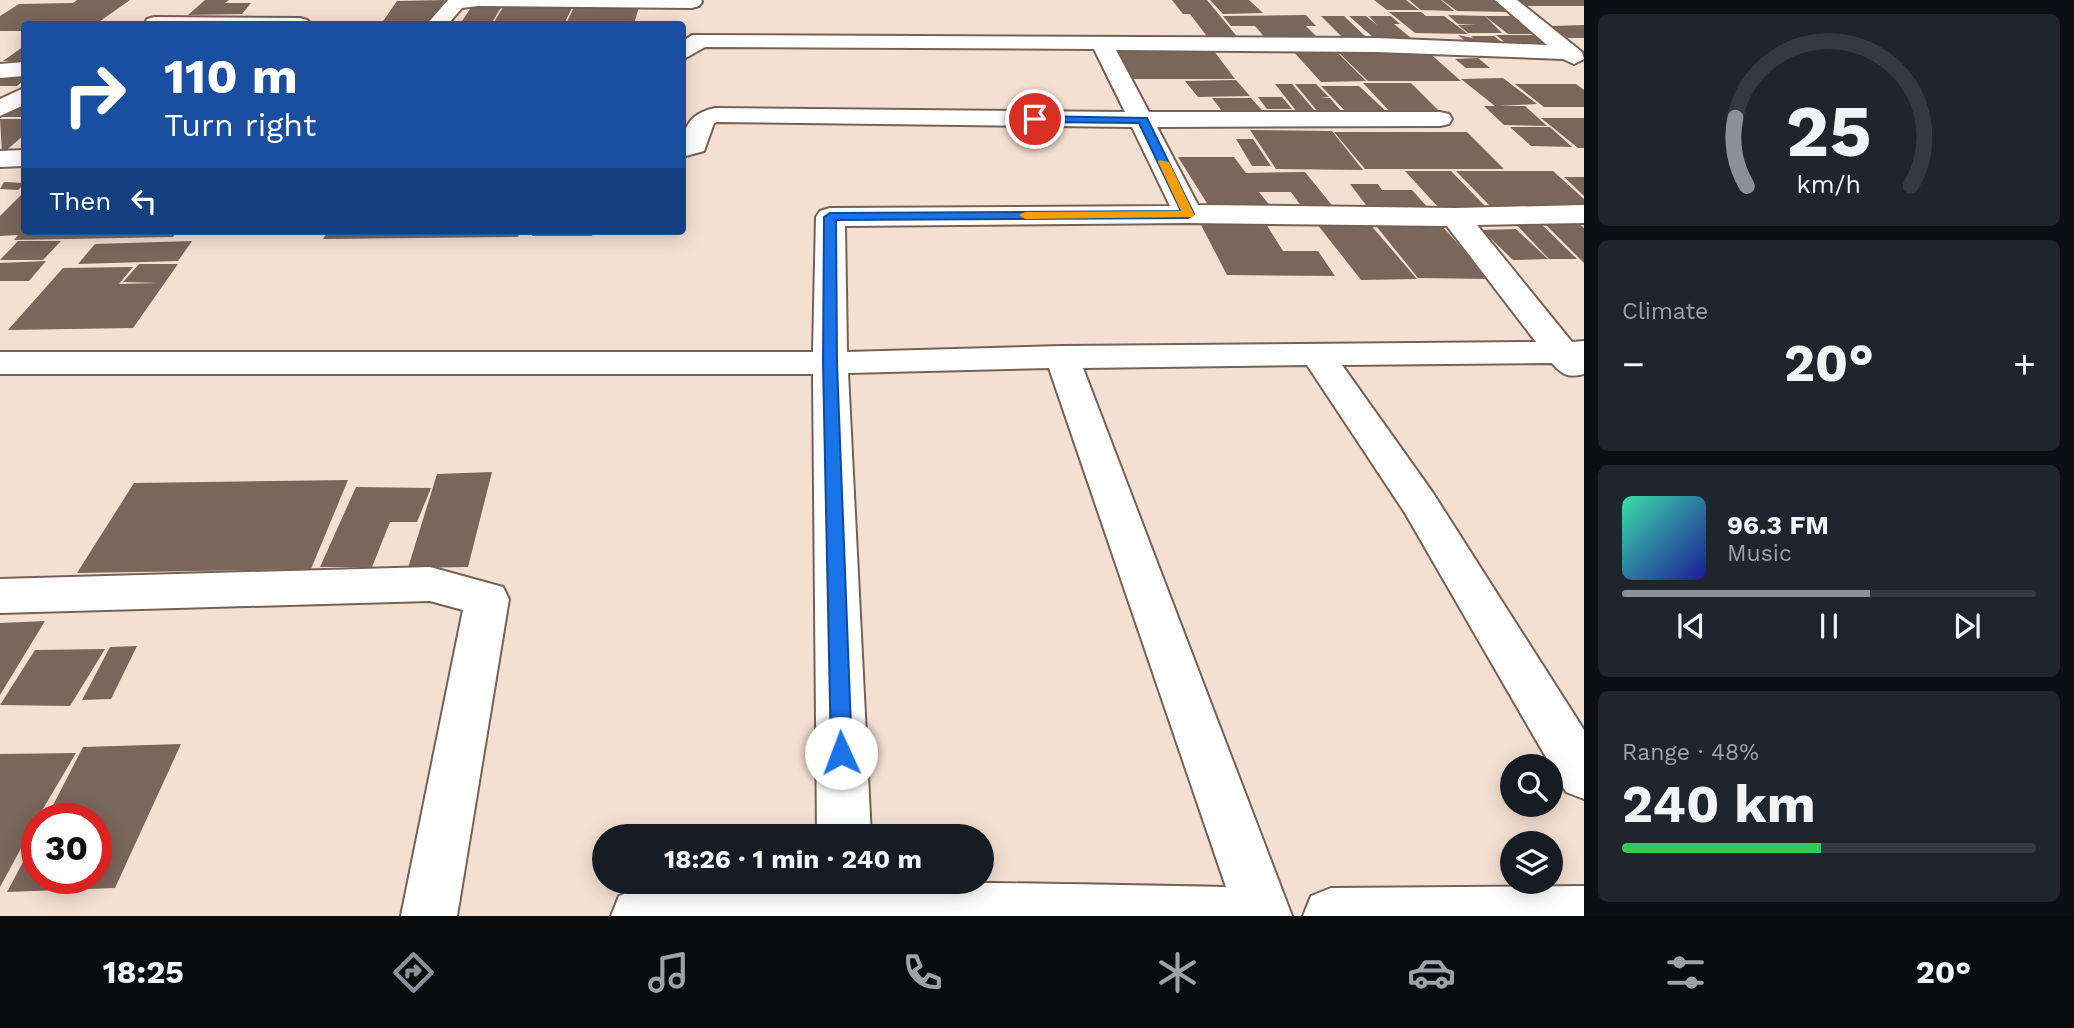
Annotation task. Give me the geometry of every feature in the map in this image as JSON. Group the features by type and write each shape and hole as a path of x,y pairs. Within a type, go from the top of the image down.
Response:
{"street":[{"path":"156,21 187,0"},
{"path":"440,21 456,3 478,0 692,2"},
{"path":"1506,0 1576,59"},
{"path":"686,50 700,40 1376,45 1576,59"},
{"path":"1102,43 1188,214"},
{"path":"0,71 21,69"},
{"path":"0,109 21,98"},
{"path":"686,148 695,145 703,119 708,115 1143,120 1440,119"},
{"path":"0,159 21,158"},
{"path":"844,824 830,363 830,217 1188,214 1455,217 1584,214"},
{"path":"1455,217 1572,352 1584,378"},
{"path":"0,363 830,363 1257,354 1319,357 1572,352"},
{"path":"1062,357 1264,916"},
{"path":"1319,357 1419,503 1584,775"},
{"path":"0,596 430,584 487,599 429,916"},
{"path":"639,916 846,902 1245,916"},
{"path":"1331,916 1584,914"}],"building":[{"path":"77,0 130,0 100,21 21,21 21,31 0,31 0,16 19,4 73,3"},
{"path":"205,0 251,3 242,14 188,15"},
{"path":"445,0 433,21 383,21 397,1"},
{"path":"1172,0 1207,0 1239,39 1209,39 1190,14 1183,14"},
{"path":"1210,0 1249,0 1263,13 1223,14"},
{"path":"1374,0 1406,0 1419,10 1387,10"},
{"path":"1409,0 1441,0 1454,11 1421,10"},
{"path":"1442,0 1494,0 1510,12 1457,11"},
{"path":"1517,0 1584,0 1584,6 1525,6"},
{"path":"472,6 502,6 493,21 462,21"},
{"path":"503,7 572,8 566,21 495,21"},
{"path":"574,7 639,7 635,21 567,21"},
{"path":"1389,12 1421,12 1426,16 1444,16 1468,34 1415,33"},
{"path":"1306,15 1316,26 1306,26 1319,39 1266,39 1255,26 1231,26 1223,16"},
{"path":"1448,15 1485,16 1502,33 1468,33 1458,25 1477,25 1458,24"},
{"path":"1321,16 1344,16 1368,39 1344,39"},
{"path":"1349,16 1366,16 1377,25 1369,16 1391,16 1400,24 1394,24 1411,38 1375,39"},
{"path":"1485,16 1515,16 1538,34 1508,34"},
{"path":"1584,25 1584,38 1568,38 1551,26"},
{"path":"1458,35 1473,38 1471,36 1494,36 1507,46 1471,46"},
{"path":"1496,35 1538,35 1557,50 1513,49"},
{"path":"1211,47 1235,79 1132,79 1115,50"},
{"path":"21,48 21,61 3,61"},
{"path":"1291,49 1334,49 1366,81 1321,82"},
{"path":"1426,50 1461,81 1368,81 1337,51"},
{"path":"1478,58 1490,68 1466,68 1455,59"},
{"path":"0,77 21,77 21,83 17,86 0,86"},
{"path":"1503,78 1537,104 1499,106 1525,106 1547,126 1504,125 1484,106 1495,106 1461,79"},
{"path":"1236,80 1250,96 1198,97 1185,81"},
{"path":"1363,83 1411,83 1444,116 1394,116"},
{"path":"1275,84 1292,84 1320,117 1301,117"},
{"path":"1295,84 1316,84 1329,97 1320,98 1330,98 1347,118 1323,118"},
{"path":"1515,84 1576,84 1584,90 1584,107 1544,107"},
{"path":"1321,86 1359,86 1389,114 1349,115"},
{"path":"1258,97 1282,97 1292,109 1267,109"},
{"path":"1212,98 1251,98 1269,118 1228,119"},
{"path":"21,102 21,117 1,117"},
{"path":"1541,118 1584,118 1584,148 1578,148"},
{"path":"0,119 21,119 21,138 2,154"},
{"path":"1510,127 1550,127 1572,147 1531,146"},
{"path":"1250,130 1332,131 1363,170 1276,169"},
{"path":"1334,132 1467,132 1504,169 1365,169"},
{"path":"1236,139 1253,139 1271,166 1252,166"},
{"path":"1178,157 1234,157 1246,173 1305,172 1335,209 1304,210 1291,192 1259,192 1271,207 1210,208"},
{"path":"1405,171 1451,171 1487,208 1438,207"},
{"path":"1456,171 1553,171 1584,199 1584,207 1490,206"},
{"path":"1564,177 1584,177 1584,196"},
{"path":"4,182 21,183 18,190 0,189"},
{"path":"1350,184 1378,184 1382,190 1412,190 1430,210 1369,209"},
{"path":"21,195 21,235 174,235 14,240 18,235 0,236 0,216"},
{"path":"1511,219 1537,220 1577,259 1549,259"},
{"path":"1540,219 1575,220 1584,228 1584,263"},
{"path":"1200,223 1266,224 1283,251 1318,251 1335,276 1227,275"},
{"path":"1369,223 1417,279 1361,280 1317,224"},
{"path":"1377,227 1443,227 1489,279 1418,278"},
{"path":"1516,229 1548,259 1513,260 1482,230"},
{"path":"326,235 519,235 518,237 323,239"},
{"path":"532,235 592,235 592,236"},
{"path":"18,241 61,241 43,260 0,260"},
{"path":"192,241 178,261 78,264 95,244"},
{"path":"46,261 29,281 0,281 0,263"},
{"path":"139,264 178,264 133,328 8,330 63,268 133,267 119,284 158,283 123,282"},
{"path":"492,472 468,567 408,568 437,474"},
{"path":"348,480 311,569 77,573 134,483"},
{"path":"356,487 431,488 417,522 390,522 372,567 320,567"},
{"path":"45,621 0,695 0,623"},
{"path":"137,646 111,699 82,700 110,647"},
{"path":"105,649 70,706 0,705 35,650"},
{"path":"181,744 115,888 112,888 112,803 54,803 83,747"},
{"path":"76,753 46,803 21,803 21,848 0,887 0,754"},
{"path":"21,866 21,891 7,892"}],"slow traffic":[{"path":"1025,215 1188,214 1163,162"}],"route":[{"path":"841,753 830,363 830,217 1188,214 1143,120 1035,119"}]}
